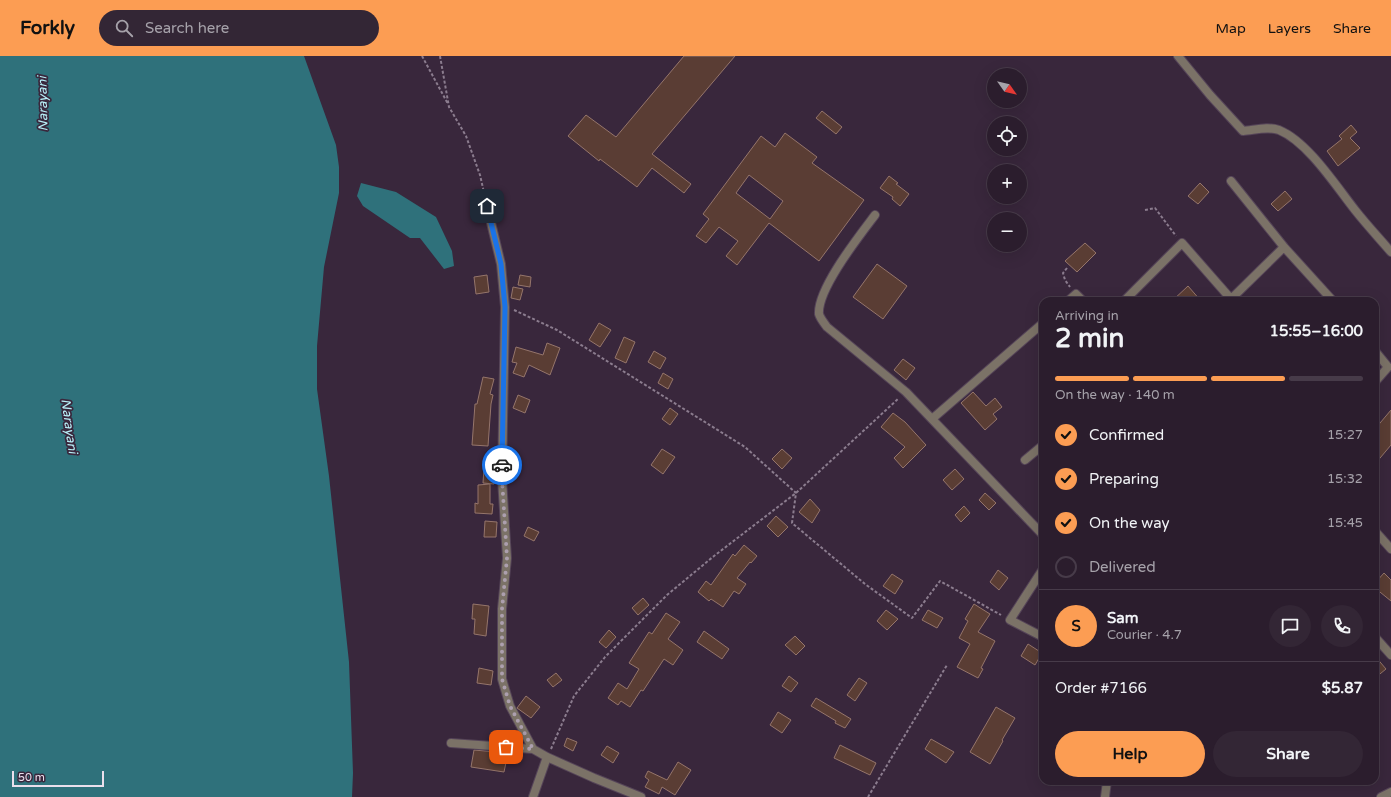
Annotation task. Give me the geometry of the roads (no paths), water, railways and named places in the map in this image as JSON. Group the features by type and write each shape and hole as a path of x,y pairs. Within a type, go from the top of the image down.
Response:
{"street":[{"path":"1178,56 1210,95 1243,131 1270,128 1280,130 1303,146 1391,252"},
{"path":"1231,181 1284,247 1329,297"},
{"path":"487,206 501,264 505,307 502,479 507,558 502,609 502,679 510,706 533,749"},
{"path":"874,214 827,286 821,301 819,315 827,327 906,392 1039,531"},
{"path":"1128,297 1182,243 1227,297"},
{"path":"1233,297 1284,247"},
{"path":"932,419 1039,326"},
{"path":"1379,356 1390,368 1379,378"},
{"path":"1025,460 1039,448"},
{"path":"1379,536 1391,549"},
{"path":"1039,575 1010,620 1039,635"},
{"path":"1379,641 1391,654"},
{"path":"451,743 533,749 547,757 594,778 641,797"},
{"path":"533,797 547,757"},
{"path":"1105,797 1106,785"},
{"path":"1381,797 1391,792"}],"water":[{"name":"Narayani","path":"0,56 304,56 336,145 339,167 339,193 324,267 317,346 317,389 329,476 349,662 353,773 352,797 0,797"},
{"path":"361,183 396,192 436,217 452,251 454,266 444,269 420,238 410,238 363,206 357,196"}]}
